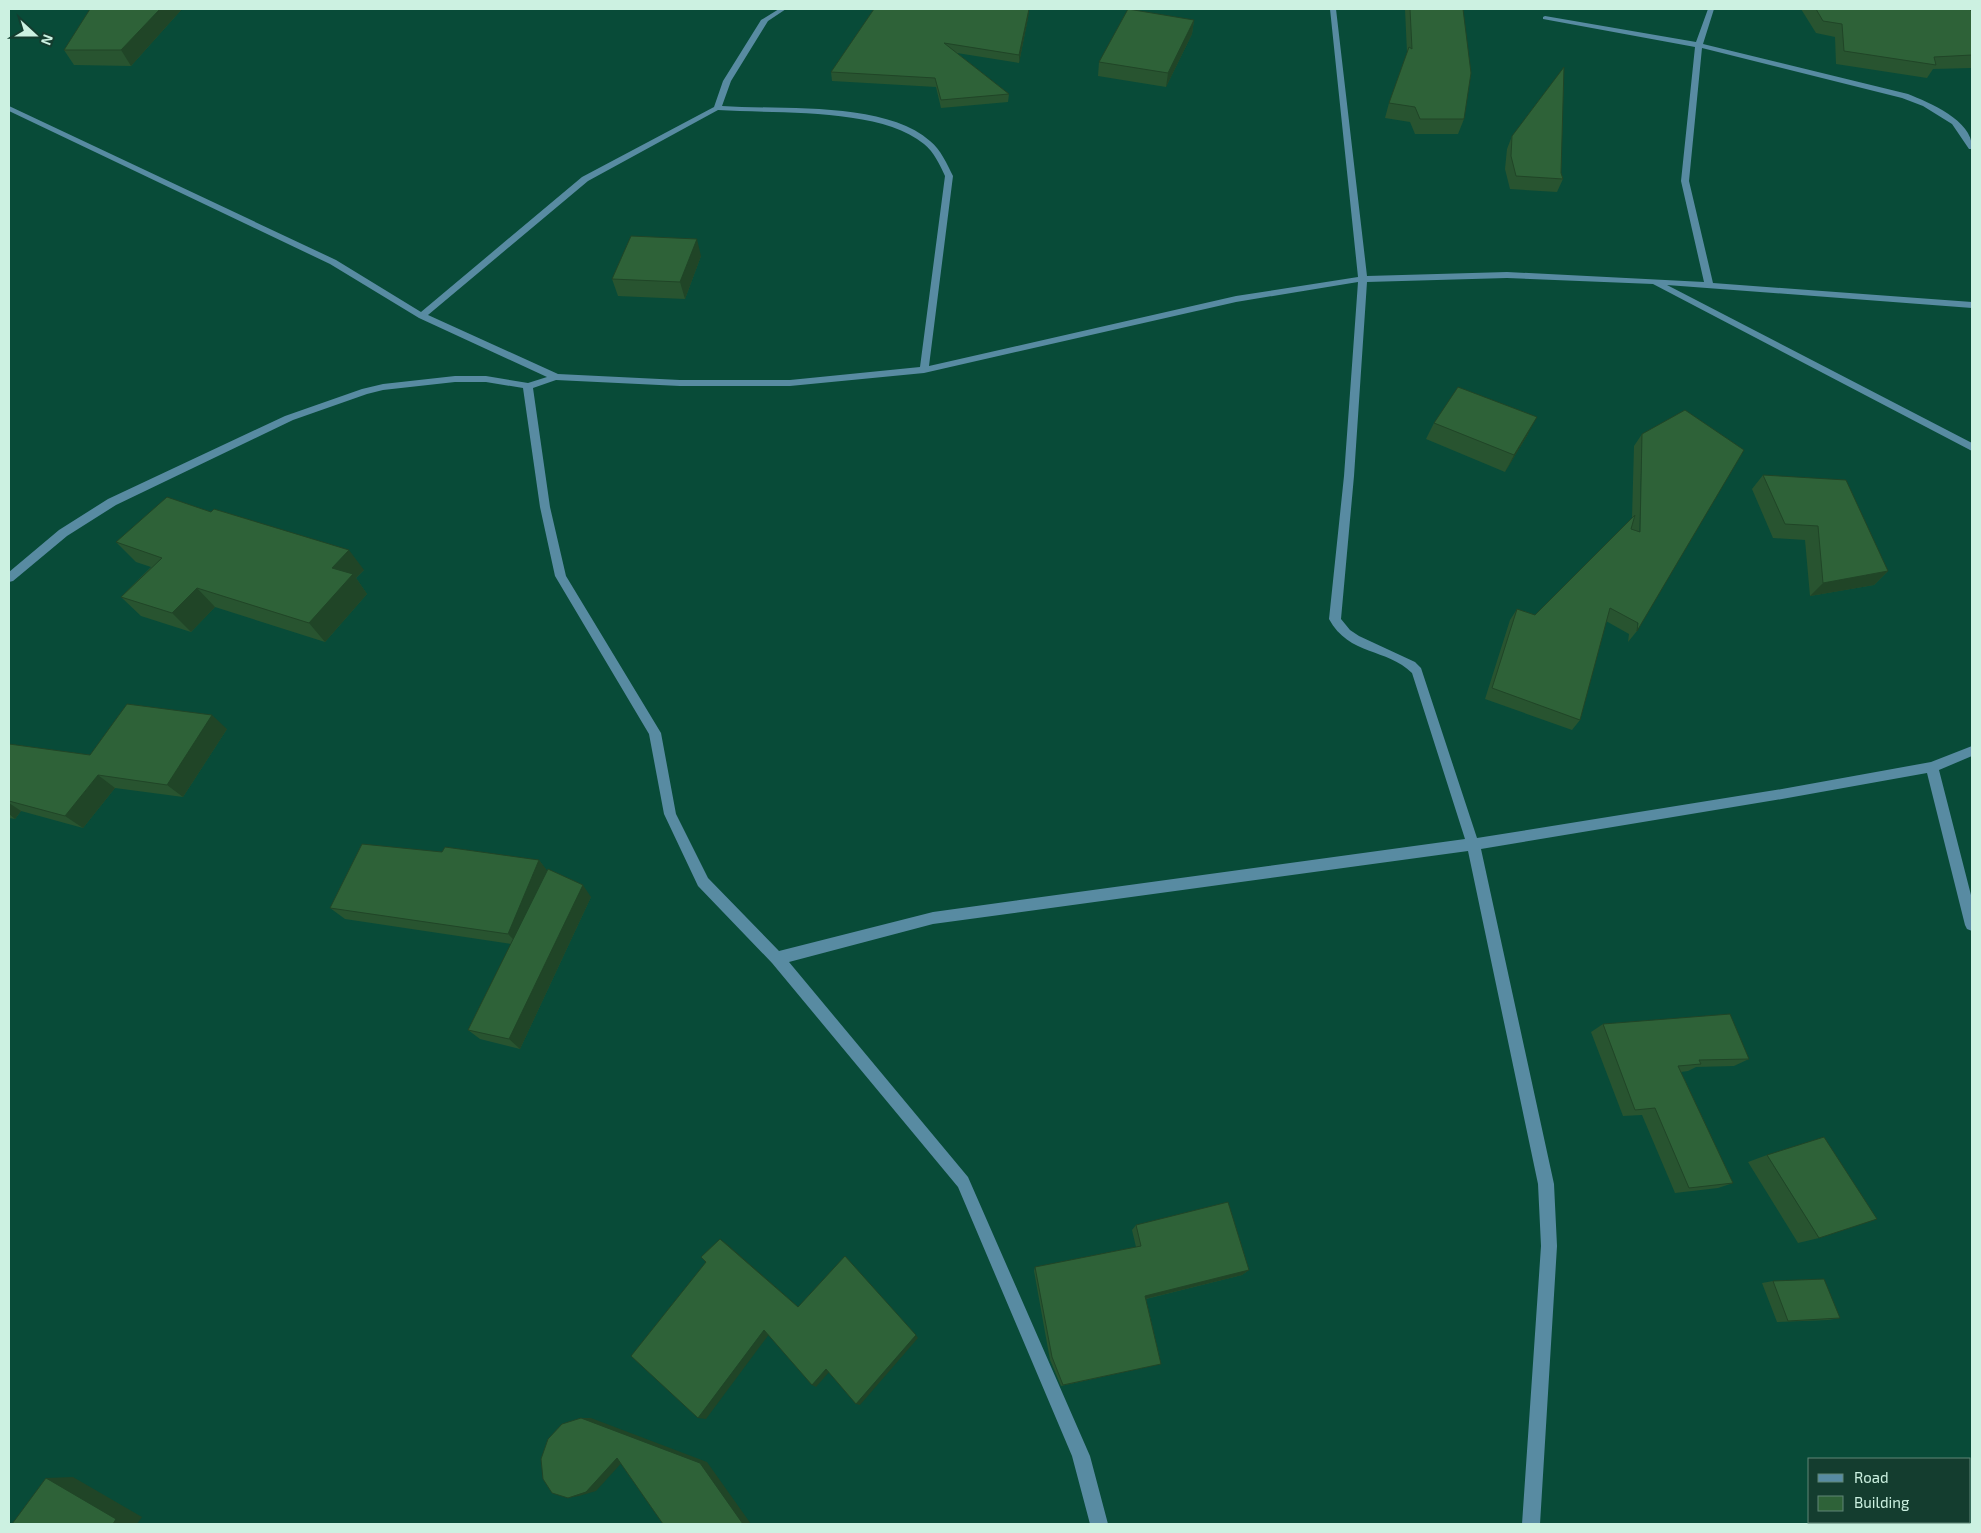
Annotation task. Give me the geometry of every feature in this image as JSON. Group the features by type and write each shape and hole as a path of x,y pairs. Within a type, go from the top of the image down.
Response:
{"street":[{"path":"717,108 727,81 764,17 783,9"},
{"path":"1333,9 1363,279 1349,476 1335,619 1338,628 1350,637 1411,664 1417,671 1473,844 1546,1184 1549,1246 1531,1524"},
{"path":"1709,284 1685,181 1699,45 1711,9"},
{"path":"1545,18 1699,45 1906,96 1926,104 1955,122 1972,147"},
{"path":"9,108 333,262 422,316 556,377"},
{"path":"422,316 585,179 717,108 854,114 882,120 903,128 927,141 940,157 950,176 924,370"},
{"path":"9,578 64,533 112,502 289,418 365,391 383,387 455,378 486,379 528,386 556,377 680,383 790,382 924,370 1245,297 1363,279 1507,276 1709,284 1972,305"},
{"path":"1654,282 1972,447"},
{"path":"528,386 545,507 562,576 655,732 670,814 703,882 777,958 963,1182 976,1208 1081,1456 1099,1524"},
{"path":"777,958 933,918 1473,844 1782,794 1932,767 1972,752"},
{"path":"1932,767 1972,925"}],"building":[{"path":"90,9 160,9 121,50 64,50"},
{"path":"874,9 1029,9 1019,55 944,43 1009,94 941,100 935,78 831,72"},
{"path":"1128,9 1194,20 1168,73 1099,62"},
{"path":"1410,9 1463,9 1471,73 1464,119 1420,119 1415,107 1389,103 1409,47 1412,49"},
{"path":"1816,9 1969,9 1972,11 1972,55 1934,57 1936,65 1844,51 1842,24 1823,21"},
{"path":"1564,67 1561,173 1563,179 1516,176 1511,156 1512,136"},
{"path":"631,236 697,239 680,282 612,279"},
{"path":"1458,387 1537,417 1514,455 1434,423"},
{"path":"1685,410 1744,450 1637,631 1638,623 1610,608 1580,720 1492,688 1517,609 1535,615 1635,515 1631,529 1640,532 1642,434"},
{"path":"1763,475 1846,480 1888,571 1823,583 1818,526 1785,524"},
{"path":"167,497 211,512 214,509 349,550 332,568 353,574 309,623 197,588 172,613 121,597 162,558 116,542"},
{"path":"127,704 212,715 167,785 98,775 65,816 9,801 9,744 90,755"},
{"path":"362,844 442,852 445,847 539,860 508,934 330,908"},
{"path":"548,869 583,885 509,1039 468,1030"},
{"path":"1730,1014 1749,1059 1699,1060 1701,1064 1678,1066 1733,1183 1689,1188 1655,1108 1635,1110 1603,1024"},
{"path":"1824,1137 1877,1219 1819,1238 1767,1155"},
{"path":"1228,1202 1249,1270 1145,1296 1161,1364 1063,1385 1052,1357 1035,1267 1141,1246 1136,1225"},
{"path":"720,1239 798,1307 845,1256 916,1335 856,1404 826,1369 812,1385 764,1330 698,1418 631,1356 706,1262 701,1257"},
{"path":"1824,1279 1840,1318 1788,1321 1773,1281"},
{"path":"581,1418 700,1463 743,1524 663,1524 617,1458 586,1492 568,1498 552,1493 543,1479 541,1459 548,1439 562,1424"},
{"path":"46,1478 116,1519 113,1524 12,1524"}]}
